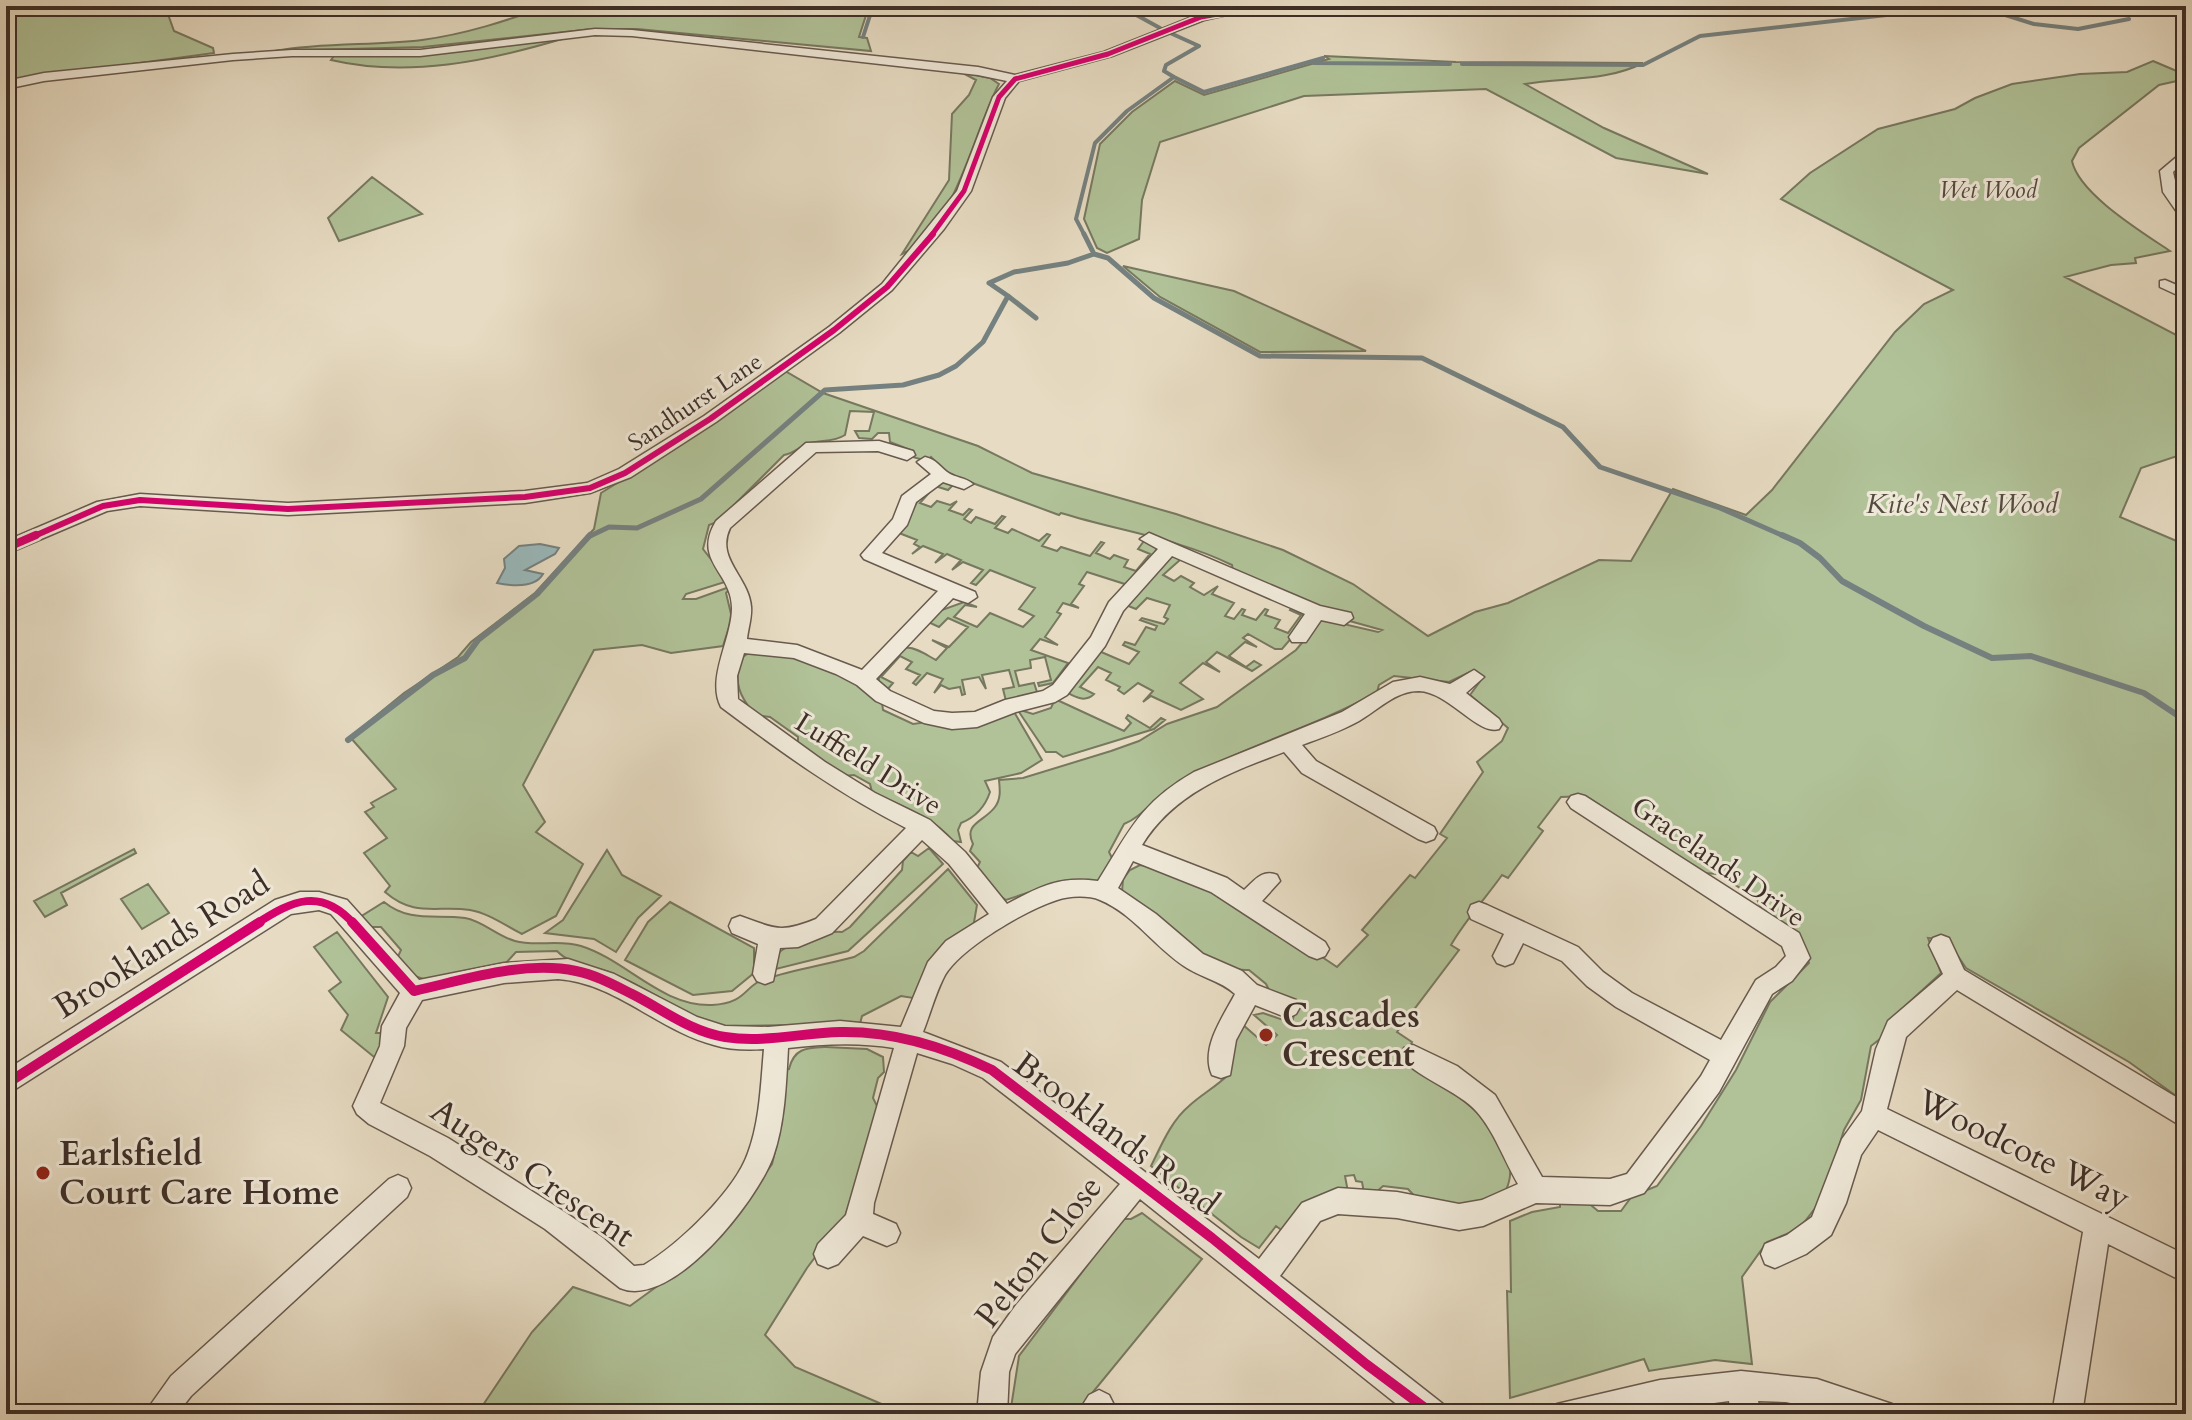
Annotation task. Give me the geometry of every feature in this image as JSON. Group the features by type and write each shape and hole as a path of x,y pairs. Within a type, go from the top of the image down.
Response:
{"street":[{"path":"6,85 44,77 233,57 292,53 420,53 595,32 632,33 978,71 1015,79 1108,54 1201,17 1262,6"},
{"name":"Sandhurst Lane","path":"6,548 103,506 140,500 288,509 459,501 590,488 625,473 710,419 834,330 887,287 964,191 999,97 1015,79"},
{"path":"2186,153 2166,171 2166,182 2186,215"},
{"path":"2165,284 2186,295"},
{"name":"Luffield Drive","path":"907,455 881,440 812,447 722,525 716,538 719,560 734,582 742,606 736,646 719,706 868,799 922,826 957,858 1004,916"},
{"path":"925,462 935,467 941,476 964,484"},
{"path":"864,680 959,594 874,559 870,553 901,521 908,500 928,482 941,476"},
{"path":"1149,539 1316,612 1344,618"},
{"path":"736,646 797,652 864,680 893,701 931,718 952,721 977,719 1012,705 1048,697 1066,683 1098,641 1117,606 1155,567 1169,547"},
{"path":"1299,637 1316,612"},
{"path":"1453,692 1474,677"},
{"path":"1104,891 1139,831 1160,805 1214,773 1352,715 1394,688 1423,684 1453,692 1492,724"},
{"path":"1287,742 1309,767 1426,833"},
{"name":"Gracelands Drive","path":"1261,1279 1311,1212 1338,1201 1397,1205 1459,1217 1483,1213 1535,1190 1610,1192 1635,1184 1710,1084 1764,987 1784,974 1798,958 1791,940 1578,802"},
{"path":"740,926 770,939 798,937 824,926 922,826"},
{"path":"1130,850 1219,885 1317,949"},
{"path":"1247,901 1269,881"},
{"path":"828,1254 859,1221 861,1203 908,1041 936,969 954,948 1004,916 1051,892 1072,887 1104,891 1148,921 1195,961 1234,978 1249,992 1288,1007"},
{"name":"Brooklands Road","path":"6,1084 283,907 300,901 319,901 339,907 414,991 496,974 559,968 613,985 698,1030 725,1037 844,1032 908,1041 959,1054 992,1070 1433,1414"},
{"path":"1479,912 1570,954 1595,979 1624,1000 1725,1055"},
{"path":"1505,956 1518,929"},
{"path":"765,974 770,939"},
{"path":"1941,945 1956,977 1970,982 2186,1117"},
{"path":"1775,1254 1806,1242 1819,1232 1836,1200 1849,1151 1873,1115 1886,1057 1898,1028 1956,977"},
{"name":"Augers Crescent","path":"414,991 394,1026 392,1046 366,1106 376,1117 419,1136 508,1191 588,1244 627,1278 636,1281 646,1279 688,1248 739,1192 759,1161 767,1126 777,1037"},
{"path":"1221,1067 1224,1039 1249,992"},
{"path":"1413,1056 1448,1074 1486,1103 1535,1190"},
{"name":"Woodcote Way","path":"1873,1115 2186,1269"},
{"name":"Pelton Close","path":"992,1414 995,1372 1003,1347 1026,1315 1138,1182"},
{"path":"159,1414 181,1386 398,1188"},
{"path":"859,1221 887,1233"},
{"path":"2067,1414 2097,1226"},
{"path":"1567,1414 1628,1400 1741,1385 1817,1393 1882,1414"},
{"path":"1741,1385 1746,1414"}],"green space":[{"path":"39,6 165,6 174,31 213,48 214,53 6,81 6,12"},
{"path":"547,6 869,6 859,37 867,38 871,51 637,29 593,29 423,47 275,51 438,37 486,26"},
{"path":"562,39 477,60 418,67 360,65 331,60 334,56 418,56"},
{"path":"1324,56 1456,62 1643,63 1600,76 1525,84 1604,128 1708,174 1616,158 1486,89 1304,96 1160,142 1142,200 1139,239 1107,253 1097,248 1084,219 1100,144 1132,112 1175,81 1204,95 1329,59"},
{"path":"2153,61 2186,75 2186,79 2159,85 2079,148 2072,161 2077,174 2099,199 2170,251 2135,258 2136,263 2111,265 2065,277 2186,340 2186,461 2177,456 2141,468 2120,517 2186,545 2186,1103 2129,1062 1966,968 1947,940 1928,938 1941,973 1893,1017 1885,1035 1871,1046 1861,1100 1844,1130 1823,1198 1799,1229 1767,1242 1742,1277 1752,1364 1715,1360 1649,1371 1644,1359 1510,1398 1507,1291 1511,1292 1510,1221 1532,1212 1560,1207 1560,1200 1586,1201 1598,1211 1621,1211 1632,1196 1657,1186 1701,1126 1736,1070 1770,1002 1809,963 1804,947 1763,912 1757,899 1718,874 1704,873 1586,796 1561,797 1538,827 1543,831 1508,878 1502,875 1463,926 1451,945 1459,950 1397,1032 1412,1042 1403,1058 1458,1096 1494,1131 1506,1150 1510,1170 1506,1190 1462,1208 1419,1201 1408,1189 1383,1186 1374,1194 1364,1193 1362,1182 1356,1181 1354,1175 1345,1176 1348,1192 1283,1231 1276,1226 1259,1248 1151,1166 1177,1119 1229,1074 1228,1059 1242,1024 1266,1045 1277,1035 1254,1015 1263,1013 1292,1023 1297,1002 1271,994 1266,984 1249,970 1216,962 1181,942 1122,892 1123,879 1130,870 1140,865 1156,867 1237,900 1337,967 1368,935 1362,930 1410,875 1415,878 1447,838 1440,834 1483,772 1477,762 1502,741 1508,728 1470,695 1481,680 1470,672 1449,682 1394,676 1379,685 1377,692 1353,705 1225,759 1169,789 1124,824 1109,852 1114,862 1098,883 1054,884 1006,900 976,870 980,862 970,851 973,827 998,801 999,780 1023,778 1111,751 1139,741 1167,724 1217,707 1296,650 1322,619 1378,632 1382,630 1346,620 1233,571 1232,565 1190,548 1061,513 1059,515 959,478 946,472 931,457 927,461 909,456 913,451 890,442 889,433 878,433 872,439 859,438 855,431 869,431 874,412 850,411 845,435 810,443 784,455 717,522 709,525 703,549 728,581 686,594 683,599 696,599 732,586 726,593 732,618 723,646 671,653 642,645 594,650 523,785 545,822 536,832 583,864 556,916 522,934 477,912 406,905 385,892 390,886 364,853 387,838 365,812 374,807 371,803 396,789 350,737 404,693 458,657 471,642 535,593 594,529 601,493 716,422 785,371 823,393 978,446 1032,473 1176,514 1283,550 1353,584 1428,636 1475,612 1508,603 1599,560 1631,561 1673,489 1746,515 1772,490 1895,332 1924,304 1953,290 1781,199 1810,173 1878,129 1955,109 2012,84 2080,74 2127,72"},
{"path":"961,72 990,78 999,84 950,202 921,241 902,254 949,180 952,114 969,95 976,80"},
{"path":"372,177 422,214 339,241 328,218"},
{"path":"1123,266 1234,291 1366,351 1260,352 1160,297"},
{"path":"942,482 953,485 948,490 935,486 920,503 931,507 937,501 950,505 957,501 949,510 963,515 972,510 964,519 971,523 976,517 995,524 1002,516 1005,517 995,528 1008,533 1012,529 1039,541 1050,535 1042,546 1057,551 1061,547 1090,556 1101,542 1104,543 1096,553 1110,559 1114,555 1128,560 1124,567 1136,571 1150,554 1138,549 1144,541 1157,548 1149,565 1128,585 1087,572 1079,584 1084,586 1071,604 1079,608 1063,603 1057,612 1061,614 1045,637 1058,645 1040,639 1031,650 1068,663 1053,683 1039,686 1038,683 1051,680 1045,657 1030,660 1031,668 1015,671 1019,686 1034,683 1038,695 1006,701 1003,689 1014,687 1009,670 982,675 986,689 979,677 962,680 965,694 962,695 960,687 949,689 941,685 934,693 943,679 927,673 916,685 913,683 920,675 906,669 912,662 900,656 881,677 893,683 887,690 878,682 889,662 897,653 913,648 936,660 947,648 932,640 949,647 968,627 948,618 939,627 928,622 939,611 964,602 977,607 965,605 954,617 977,627 990,613 1023,627 1034,616 1019,609 1035,588 990,570 976,585 971,583 983,570 963,562 952,570 961,560 947,554 935,563 943,554 923,546 912,554 920,547 914,544 917,540 899,533 925,491"},
{"path":"1172,555 1181,559 1163,575 1174,581 1181,576 1194,583 1190,587 1204,595 1218,586 1212,594 1234,603 1225,616 1234,619 1242,609 1245,610 1242,615 1256,620 1265,609 1268,610 1265,615 1280,620 1275,628 1288,633 1301,615 1290,610 1292,607 1305,617 1300,628 1282,649 1275,649 1248,634 1243,638 1257,647 1245,642 1229,656 1246,667 1254,661 1261,665 1252,671 1217,652 1206,662 1220,672 1203,663 1180,683 1203,699 1181,710 1151,696 1143,702 1153,691 1138,683 1124,694 1118,690 1120,687 1106,680 1111,673 1098,667 1080,687 1094,694 1091,697 1080,698 1066,692 1099,651 1129,664 1139,652 1123,645 1125,642 1135,645 1146,627 1155,630 1157,626 1140,620 1142,618 1164,624 1168,619 1164,617 1170,605 1147,598 1136,609 1126,605"},
{"path":"750,652 791,654 853,681 882,702 883,710 913,724 1013,710 1042,760 1021,773 985,781 990,792 985,802 975,815 961,823 958,830 961,842 953,841 926,818 872,792 870,784 854,775 844,776 798,745 798,737 770,717 755,715 745,702 738,682 740,659"},
{"path":"1055,699 1124,731 1131,723 1126,718 1128,715 1150,728 1161,718 1165,720 1154,729 1063,757 1056,752 1046,752 1017,709 1033,714 1051,708"},
{"path":"929,848 943,864 848,951 772,970 775,957 787,947 850,927 902,870 903,861 911,852 918,856"},
{"path":"134,849 136,853 61,893 67,905 45,917 34,901"},
{"path":"607,850 622,875 661,896 638,918 616,952 594,939 545,933 563,920"},
{"path":"948,869 977,905 973,928 936,957 913,998 901,996 862,1016 860,1024 724,1026 694,1016 624,978 574,962 557,951 516,952 506,963 429,981 409,974 396,961 401,950 381,927 369,927 360,917 384,902 403,913 472,920 515,941 581,946 677,999 712,1005 733,1001 765,979 854,957 864,951"},
{"path":"148,884 169,913 142,929 121,899"},
{"path":"670,902 754,948 754,973 732,991 693,995 625,960 648,922"},
{"path":"337,932 388,997 376,1033 384,1033 380,1055 374,1057 341,1030 348,1015 329,991 341,982 314,947"},
{"path":"826,1047 867,1049 883,1057 884,1072 878,1078 873,1098 879,1110 845,1217 807,1268 765,1335 795,1367 905,1414 477,1414 532,1332 573,1287 630,1306 685,1266 743,1205 772,1164 782,1122 782,1070 789,1069 794,1057 802,1050"},
{"path":"1142,1213 1202,1259 1075,1414 1010,1414 1019,1356 1122,1219 1131,1219"}],"water":[{"path":"540,544 559,548 555,554 525,570 543,574 539,579 523,585 497,583 505,568 504,559 519,546"}],"waterway":[{"path":"863,37 873,6"},
{"path":"1120,6 1160,28"},
{"path":"2149,15 2186,7"},
{"path":"1462,64 1643,65 1700,36 1931,10 1999,13 2034,24 2078,29 2129,19"},
{"path":"1168,32 1199,46 1166,65 1164,71 1174,77"},
{"path":"1174,77 1204,92 1323,58"},
{"path":"1314,63 1450,64"},
{"path":"1085,236 1076,219 1095,143 1127,111 1174,77"},
{"path":"1085,236 1094,254"},
{"path":"1008,296 989,283 1014,272 1068,263 1094,254"},
{"path":"1094,254 1108,258 1154,298 1260,356 1422,358 1563,427 1600,467 1720,508 1786,537"},
{"path":"588,537 609,527 637,528 701,499 825,390 903,385 939,375 956,366 983,342 1008,296"},
{"path":"1008,296 1036,318"},
{"path":"1782,535 1800,543 1820,558 1842,581 1924,626 1992,658 2031,656 2144,693 2186,721"},
{"path":"348,740 433,675 465,658 478,640 537,594 588,537"}],"cycle path":[{"path":"6,548 103,506 140,500 288,509 525,497 590,488 625,473 710,419 834,330 887,287 964,191 999,97 1015,79 1108,54 1201,17 1262,6"},
{"path":"6,1084 283,907 300,901 319,901 339,907 414,991 504,973 568,970 605,981 689,1025 725,1037 754,1039 859,1032 918,1042 975,1062 992,1070 1212,1238 1366,1364 1433,1414"}],"place":[{"name":"Cascades Crescent","path":"1266,1035"},
{"name":"Earlsfield Court Care Home","path":"43,1173"}],"park label":[{"name":"Wet Wood","path":"1988,190"},
{"name":"Kite's Nest Wood","path":"1962,503"}]}
